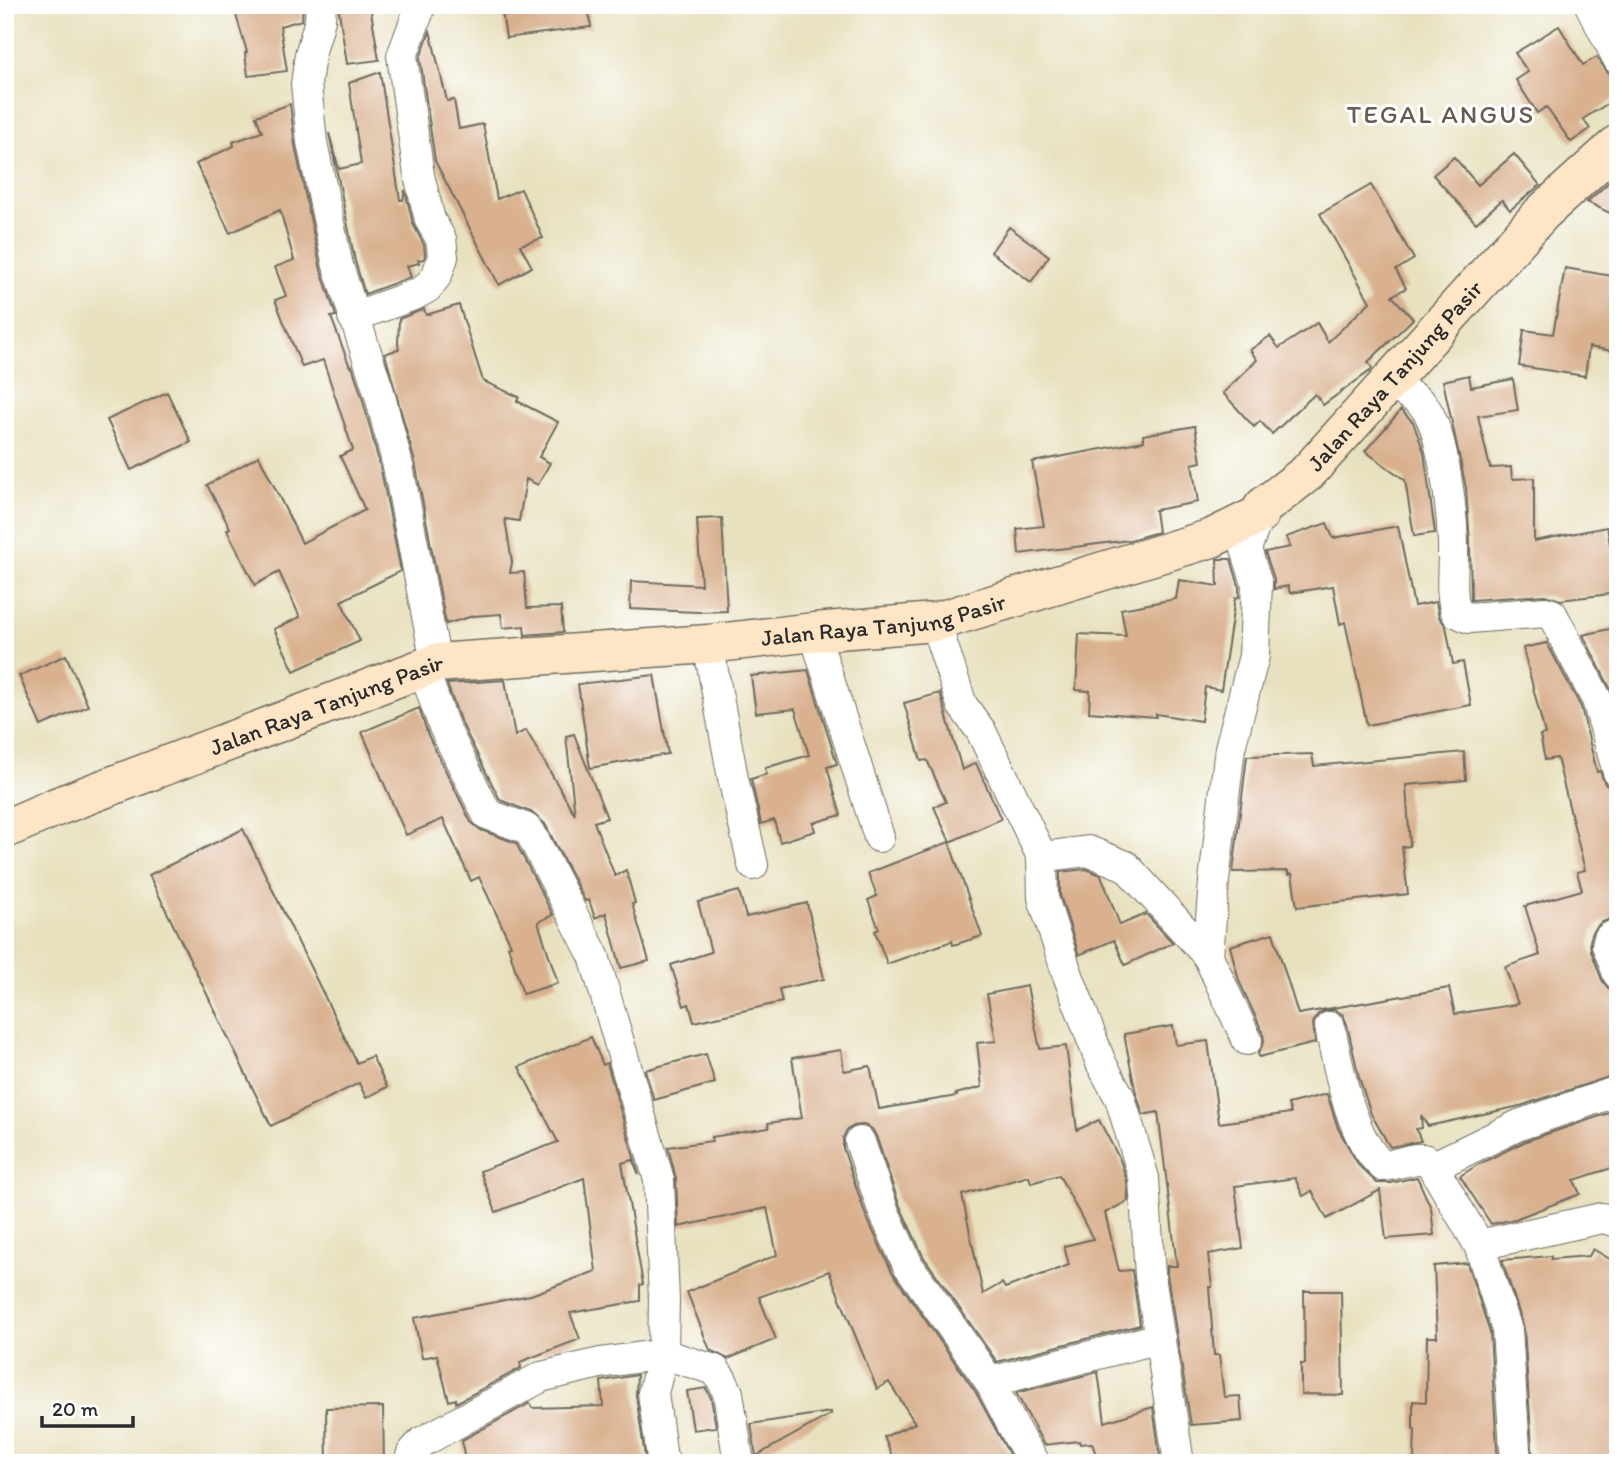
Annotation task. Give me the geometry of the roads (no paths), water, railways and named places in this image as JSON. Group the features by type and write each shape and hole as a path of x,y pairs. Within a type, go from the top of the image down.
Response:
{"street":[{"path":"321,5 306,85 312,142 338,266 379,392 398,466 430,665 444,727 487,814 530,832 594,956 660,1180 663,1354 653,1393 666,1463"},
{"path":"353,317 427,288 438,275 443,257 441,239 430,220 419,175 401,56 421,5"},
{"path":"1590,5 1618,59"},
{"name":"Jalan Raya Tanjung Pasir","path":"5,829 56,807 430,665 708,644 935,622 1212,538 1259,515 1263,507 1307,473 1542,213 1618,144"},
{"path":"1388,383 1422,404 1437,434 1444,459 1453,541 1453,597 1457,612 1469,618 1546,612 1552,614 1607,697 1618,772"},
{"path":"1208,956 1230,748 1254,656 1257,584 1246,549 1259,515"},
{"path":"935,622 962,705 981,731 1042,857 1044,898 1066,970 1101,1063 1120,1098 1144,1178 1150,1276 1179,1463"},
{"path":"814,632 879,837"},
{"path":"708,644 733,778 753,865"},
{"path":"1042,857 1088,850 1126,866 1208,956 1247,1040"},
{"path":"1618,933 1609,938 1607,951 1618,974"},
{"path":"1330,1027 1344,1096 1371,1153 1383,1166 1425,1158 1434,1167 1479,1245 1507,1330 1516,1463"},
{"path":"1434,1167 1519,1125 1618,1091"},
{"path":"860,1142 883,1210 908,1265 990,1382 1035,1463"},
{"path":"1479,1245 1602,1218 1618,1223"},
{"path":"990,1382 1160,1338"},
{"path":"410,1463 412,1453 422,1442 541,1377 600,1363 663,1354 715,1370 722,1380 728,1393 738,1463"}],"district":[{"name":"TEGAL ANGUS","path":"1441,114"}]}
